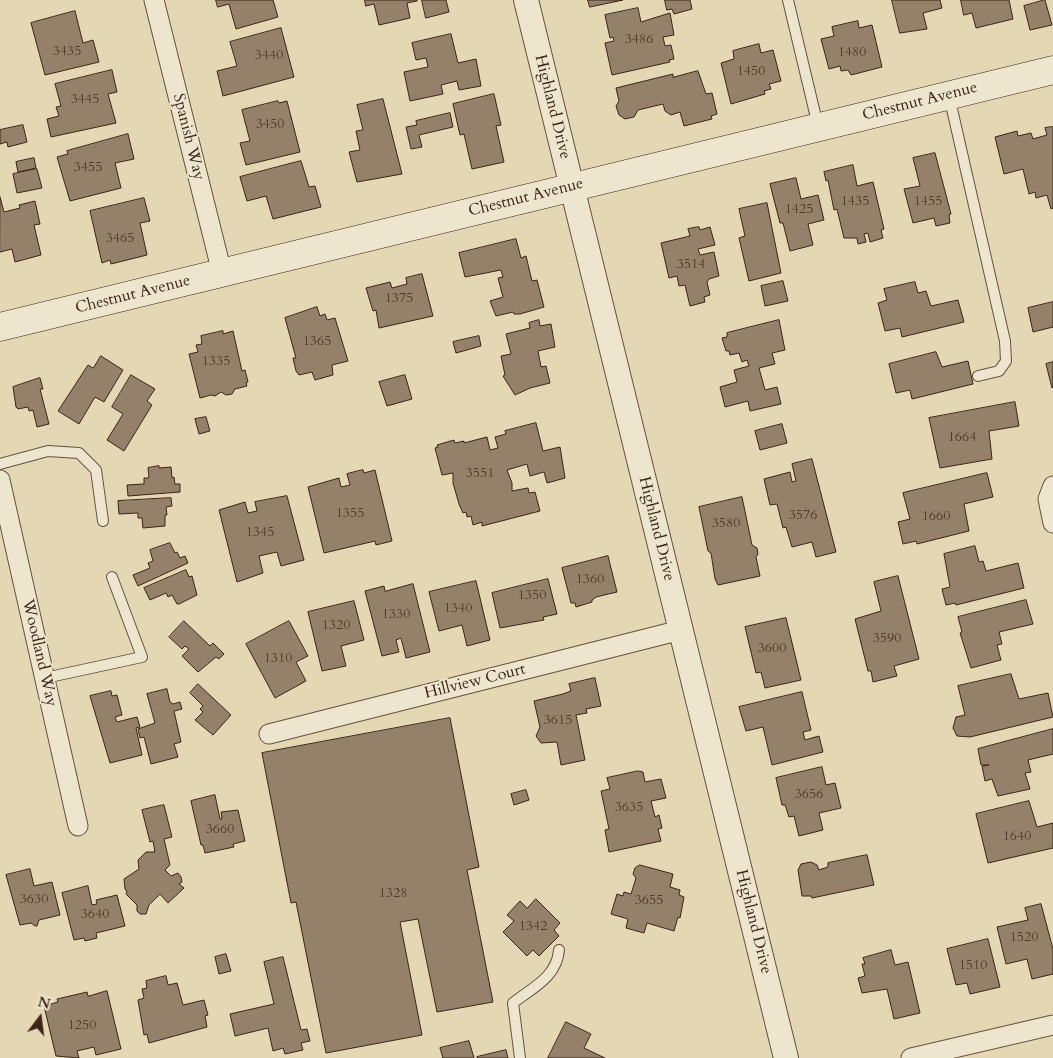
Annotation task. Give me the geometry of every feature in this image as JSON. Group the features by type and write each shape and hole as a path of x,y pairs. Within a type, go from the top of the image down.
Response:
{"main road":[{"name":"Chestnut Avenue","path":"0,327 571,186 1053,70"}],"street":[{"name":"Spanish Way","path":"154,0 222,273"},
{"name":"Highland Drive","path":"526,0 786,1058"},
{"name":"Woodland Way","path":"0,480 78,826"},
{"path":"1053,486 1048,499 1053,523"},
{"name":"Hillview Court","path":"270,734 681,630"},
{"path":"911,1058 1053,1025"}],"lane":[{"path":"788,0 818,127"},
{"path":"949,95 1005,341 1006,361 999,371 978,376"},
{"path":"0,464 48,451 79,453 96,470 102,521"},
{"path":"45,678 142,657 112,577"},
{"path":"520,1058 513,1003 537,986 554,970 558,959 558,950"}],"building":[{"path":"216,0 273,0 278,17 236,29 229,4 218,7"},
{"path":"365,0 417,1 407,3 410,18 379,25 374,4 366,6"},
{"path":"422,0 446,0 449,12 426,18"},
{"path":"588,0 623,0 590,7"},
{"path":"665,0 690,0 692,9 674,14 672,9 667,10"},
{"path":"892,0 940,0 942,8 923,13 927,29 900,33"},
{"path":"961,0 1009,0 1013,19 976,28 972,13 964,15"},
{"path":"1045,0 1052,25 1030,30 1024,6"},
{"path":"638,8 641,22 670,13 674,35 663,37 665,46 671,45 674,59 669,60 670,62 612,75 605,43 614,41 613,37 610,38 605,15"},
{"path":"75,11 83,43 93,40 99,62 45,75 31,23"},
{"path":"858,21 859,28 872,25 882,67 851,75 848,70 841,71 840,66 829,69 821,39 834,36 832,27"},
{"path":"281,28 294,77 223,96 217,71 237,66 230,42"},
{"path":"451,34 458,63 476,59 481,86 459,90 457,81 441,85 443,94 410,101 404,72 428,67 426,58 416,60 412,43"},
{"path":"759,44 761,53 773,50 781,81 769,84 771,89 764,91 765,94 731,104 721,63 734,59 733,51"},
{"path":"112,70 117,92 108,94 116,123 51,137 47,119 59,116 56,107 61,106 55,84"},
{"path":"698,71 706,94 712,93 717,114 711,116 712,119 684,126 680,112 671,115 665,111 663,104 638,110 634,117 625,119 619,115 616,106 619,101 616,88 673,74 673,77"},
{"path":"494,94 501,125 496,126 504,162 472,169 464,134 460,135 453,104"},
{"path":"383,99 402,174 357,182 349,152 360,150 356,131 363,130 357,105"},
{"path":"278,101 279,103 287,101 300,152 246,165 240,143 250,141 242,110"},
{"path":"450,113 453,127 419,135 422,147 411,149 406,127 417,125 416,121"},
{"path":"23,125 27,142 8,147 7,142 0,144 0,130"},
{"path":"1053,127 1053,208 1051,209 1047,195 1036,198 1035,192 1029,194 1023,169 1004,174 995,137 1017,131 1018,136 1031,133 1033,139 1047,135 1045,128"},
{"path":"128,134 134,159 115,163 121,188 70,201 57,157 68,154 67,151"},
{"path":"935,153 951,214 949,215 950,223 936,226 934,218 913,223 904,189 920,186 913,158"},
{"path":"34,158 36,168 18,172 16,162"},
{"path":"301,161 309,187 315,186 321,207 273,219 266,196 247,201 240,177"},
{"path":"853,165 857,186 873,182 884,229 881,230 883,238 870,242 868,233 864,234 866,242 858,244 857,238 844,238 837,209 834,210 828,180 826,181 824,172"},
{"path":"37,169 42,188 17,193 13,174"},
{"path":"796,178 801,199 818,195 824,220 808,224 813,245 790,251 783,223 780,223 770,184"},
{"path":"0,197 4,212 20,208 19,205 35,201 40,224 34,225 41,255 15,262 12,249 0,252"},
{"path":"144,198 150,221 140,223 147,255 111,264 110,260 102,263 90,211"},
{"path":"767,203 781,273 749,281 739,238 745,236 739,209"},
{"path":"699,227 700,230 710,227 715,245 698,249 700,255 714,252 719,276 709,279 707,282 710,295 704,297 705,302 690,306 685,285 679,286 677,276 669,278 661,243 690,236 688,229"},
{"path":"516,239 521,258 526,256 532,281 537,280 544,307 520,314 514,314 513,312 496,316 490,301 503,297 498,278 503,277 501,270 465,277 459,253"},
{"path":"422,274 433,316 379,328 376,310 373,311 366,288 390,282 392,288 407,284 406,278"},
{"path":"783,281 788,301 765,306 761,286"},
{"path":"915,282 918,293 926,291 931,306 958,300 964,322 902,337 900,328 885,331 878,303 887,300 884,289"},
{"path":"1053,302 1053,327 1033,332 1028,308"},
{"path":"317,307 320,316 325,314 327,320 335,318 348,361 332,365 333,375 315,380 312,372 299,375 296,371 293,358 296,358 285,318"},
{"path":"539,320 540,326 551,324 555,347 538,351 541,367 546,366 550,383 530,388 515,395 503,376 505,375 501,356 511,354 506,334 530,328 529,323"},
{"path":"779,320 785,350 772,353 775,364 759,368 765,390 777,387 781,404 750,411 748,401 725,407 720,387 737,382 734,370 749,366 747,360 742,362 739,353 730,355 729,351 726,351 722,338 727,337 727,333"},
{"path":"223,331 223,334 233,331 242,371 245,370 247,386 235,389 232,394 226,395 221,392 215,396 211,395 200,398 189,354 198,352 196,345 202,344 201,336"},
{"path":"479,336 481,346 456,353 453,342"},
{"path":"936,352 942,367 968,361 973,384 912,399 910,390 896,393 889,364"},
{"path":"101,356 123,370 104,402 95,397 79,424 58,411 88,365 93,368"},
{"path":"1053,362 1053,387 1052,388 1046,364"},
{"path":"131,375 155,389 147,401 152,405 124,451 107,440 123,414 112,407"},
{"path":"405,375 412,399 387,406 379,382"},
{"path":"40,378 43,389 40,389 49,424 37,427 33,410 29,411 28,407 18,409 16,407 13,387"},
{"path":"1015,402 1019,426 989,431 992,459 940,468 929,418"},
{"path":"206,417 210,431 199,434 195,419"},
{"path":"536,423 543,451 560,447 565,478 547,483 544,472 530,476 527,464 507,470 512,483 512,491 528,488 529,493 535,492 540,511 482,526 482,522 473,525 471,516 467,517 466,512 463,513 459,504 453,483 453,473 442,475 435,448 438,447 437,445 454,440 455,443 464,441 464,443 487,437 490,450 498,448 495,437 506,434 505,431"},
{"path":"782,424 787,443 760,450 755,431"},
{"path":"812,459 836,552 816,557 812,542 792,547 786,527 783,528 777,504 770,505 764,479 790,472 792,482 796,481 792,464"},
{"path":"159,466 159,468 171,467 172,478 174,477 175,484 180,484 180,492 128,496 127,485 144,484 144,478 149,478 148,468"},
{"path":"363,470 364,473 375,470 392,541 376,545 375,541 324,553 308,487 339,478 341,487 350,485 347,474"},
{"path":"987,473 993,497 964,504 969,531 917,544 916,541 903,544 898,522 910,519 903,493"},
{"path":"287,496 304,560 281,566 277,552 259,556 263,573 237,582 219,510 245,502 248,513 257,511 255,502"},
{"path":"742,497 752,545 757,548 758,554 756,557 760,576 718,585 715,579 711,553 708,551 699,507"},
{"path":"171,498 172,506 166,507 165,526 143,528 142,518 138,518 138,513 119,514 118,501"},
{"path":"170,543 175,553 177,552 180,558 185,556 188,563 138,586 133,575 150,568 148,563 153,561 150,550"},
{"path":"975,546 979,562 983,561 986,571 1018,563 1024,588 956,605 955,603 946,605 942,589 950,587 944,554"},
{"path":"608,556 617,592 596,597 592,602 576,607 575,603 571,603 562,568"},
{"path":"186,570 189,577 192,576 197,595 179,604 177,604 172,595 168,597 166,593 150,600 144,588"},
{"path":"898,576 919,659 894,666 897,676 873,682 871,671 868,671 855,619 881,611 874,582"},
{"path":"548,579 557,614 543,617 544,620 500,628 492,593"},
{"path":"476,581 490,640 467,646 462,625 439,631 429,592"},
{"path":"413,584 430,652 406,658 401,638 396,640 399,652 382,656 365,591 384,586 385,591"},
{"path":"1026,600 1033,624 999,632 1002,644 997,645 1001,660 971,668 960,633 962,632 958,617"},
{"path":"354,601 364,640 341,646 346,666 322,671 308,612"},
{"path":"786,618 801,680 765,688 761,672 756,673 745,627"},
{"path":"184,621 210,646 213,643 224,654 219,659 216,657 198,672 182,656 189,649 185,646 182,649 169,637"},
{"path":"289,621 308,656 296,662 306,681 275,698 246,644"},
{"path":"1011,674 1019,699 1048,693 1053,717 970,737 957,736 953,728 956,717 965,715 958,686"},
{"path":"595,678 601,706 586,709 587,713 576,715 585,760 561,765 557,742 541,743 536,736 540,727 534,701 571,691 569,684"},
{"path":"198,684 231,715 213,735 195,720 203,712 200,709 203,706 190,693"},
{"path":"167,689 170,702 173,704 180,702 182,709 174,711 181,742 174,744 178,757 151,764 144,737 140,738 138,729 155,723 147,694"},
{"path":"111,691 112,696 117,695 122,715 115,717 117,722 137,717 140,727 136,728 142,755 110,763 90,696"},
{"path":"802,692 811,730 803,732 805,740 819,736 823,752 772,765 763,727 746,731 739,707"},
{"path":"450,718 479,867 467,870 493,1002 437,1012 418,919 400,922 422,1035 326,1053 296,902 291,903 262,753"},
{"path":"1053,729 1053,754 1028,760 1031,772 1025,773 1030,789 998,796 992,779 985,781 982,766 989,765 981,765 978,749"},
{"path":"822,767 826,785 835,783 841,808 819,813 823,830 799,836 794,816 789,817 785,805 782,805 776,778"},
{"path":"638,771 643,772 645,782 661,779 666,798 651,801 655,817 659,815 662,828 658,829 661,841 609,852 605,830 609,829 601,791 610,789 607,778"},
{"path":"526,790 529,800 514,805 511,794"},
{"path":"215,795 220,819 222,819 221,812 238,810 245,841 233,844 234,847 205,853 203,845 201,845 191,801"},
{"path":"1029,801 1037,827 1053,823 1053,848 988,863 976,814"},
{"path":"164,805 172,837 164,839 170,865 165,870 171,876 178,873 182,882 179,884 184,888 168,903 160,894 149,905 146,914 140,914 137,911 137,905 126,894 124,879 139,869 138,860 146,852 155,852 153,841 150,842 142,810"},
{"path":"867,855 874,885 812,898 811,896 802,896 798,870 801,864 811,862 817,865 819,870 828,867 828,863"},
{"path":"640,865 673,874 670,887 680,890 679,895 684,897 680,918 678,917 674,931 647,923 644,933 626,928 628,919 611,914 617,894 623,896 624,892 631,894 636,878 633,874 635,868"},
{"path":"30,869 34,886 52,882 60,915 39,920 37,926 31,923 20,925 6,875"},
{"path":"88,886 92,905 97,904 96,900 117,895 125,926 96,933 97,938 85,941 84,938 74,940 62,893"},
{"path":"536,899 560,923 554,930 559,936 539,956 533,950 527,956 503,932 514,921 507,915 520,901 527,908"},
{"path":"1041,904 1053,949 1053,974 1032,979 1027,959 1006,964 997,927 1028,920 1025,908"},
{"path":"988,939 1000,987 970,994 967,983 956,985 947,949"},
{"path":"891,950 895,965 908,962 920,1013 894,1019 887,989 862,993 858,978 865,976 862,964 865,964 863,958"},
{"path":"226,954 231,971 219,974 215,957"},
{"path":"283,957 301,1030 307,1029 310,1041 301,1043 303,1050 285,1054 283,1048 273,1051 268,1028 235,1036 230,1014 274,1004 264,962"},
{"path":"166,976 168,985 177,983 183,1005 204,1000 208,1015 205,1016 207,1027 149,1043 147,1034 144,1035 138,1000 144,998 142,989 147,988 146,981"},
{"path":"107,991 121,1049 96,1055 94,1047 77,1051 79,1058 56,1056 44,1006 58,1002 57,999 87,992 88,996"},
{"path":"566,1022 591,1034 584,1048 605,1058 548,1058"},
{"path":"469,1041 474,1058 443,1058 440,1048"},
{"path":"506,1050 508,1058 477,1058 477,1057"}]}
